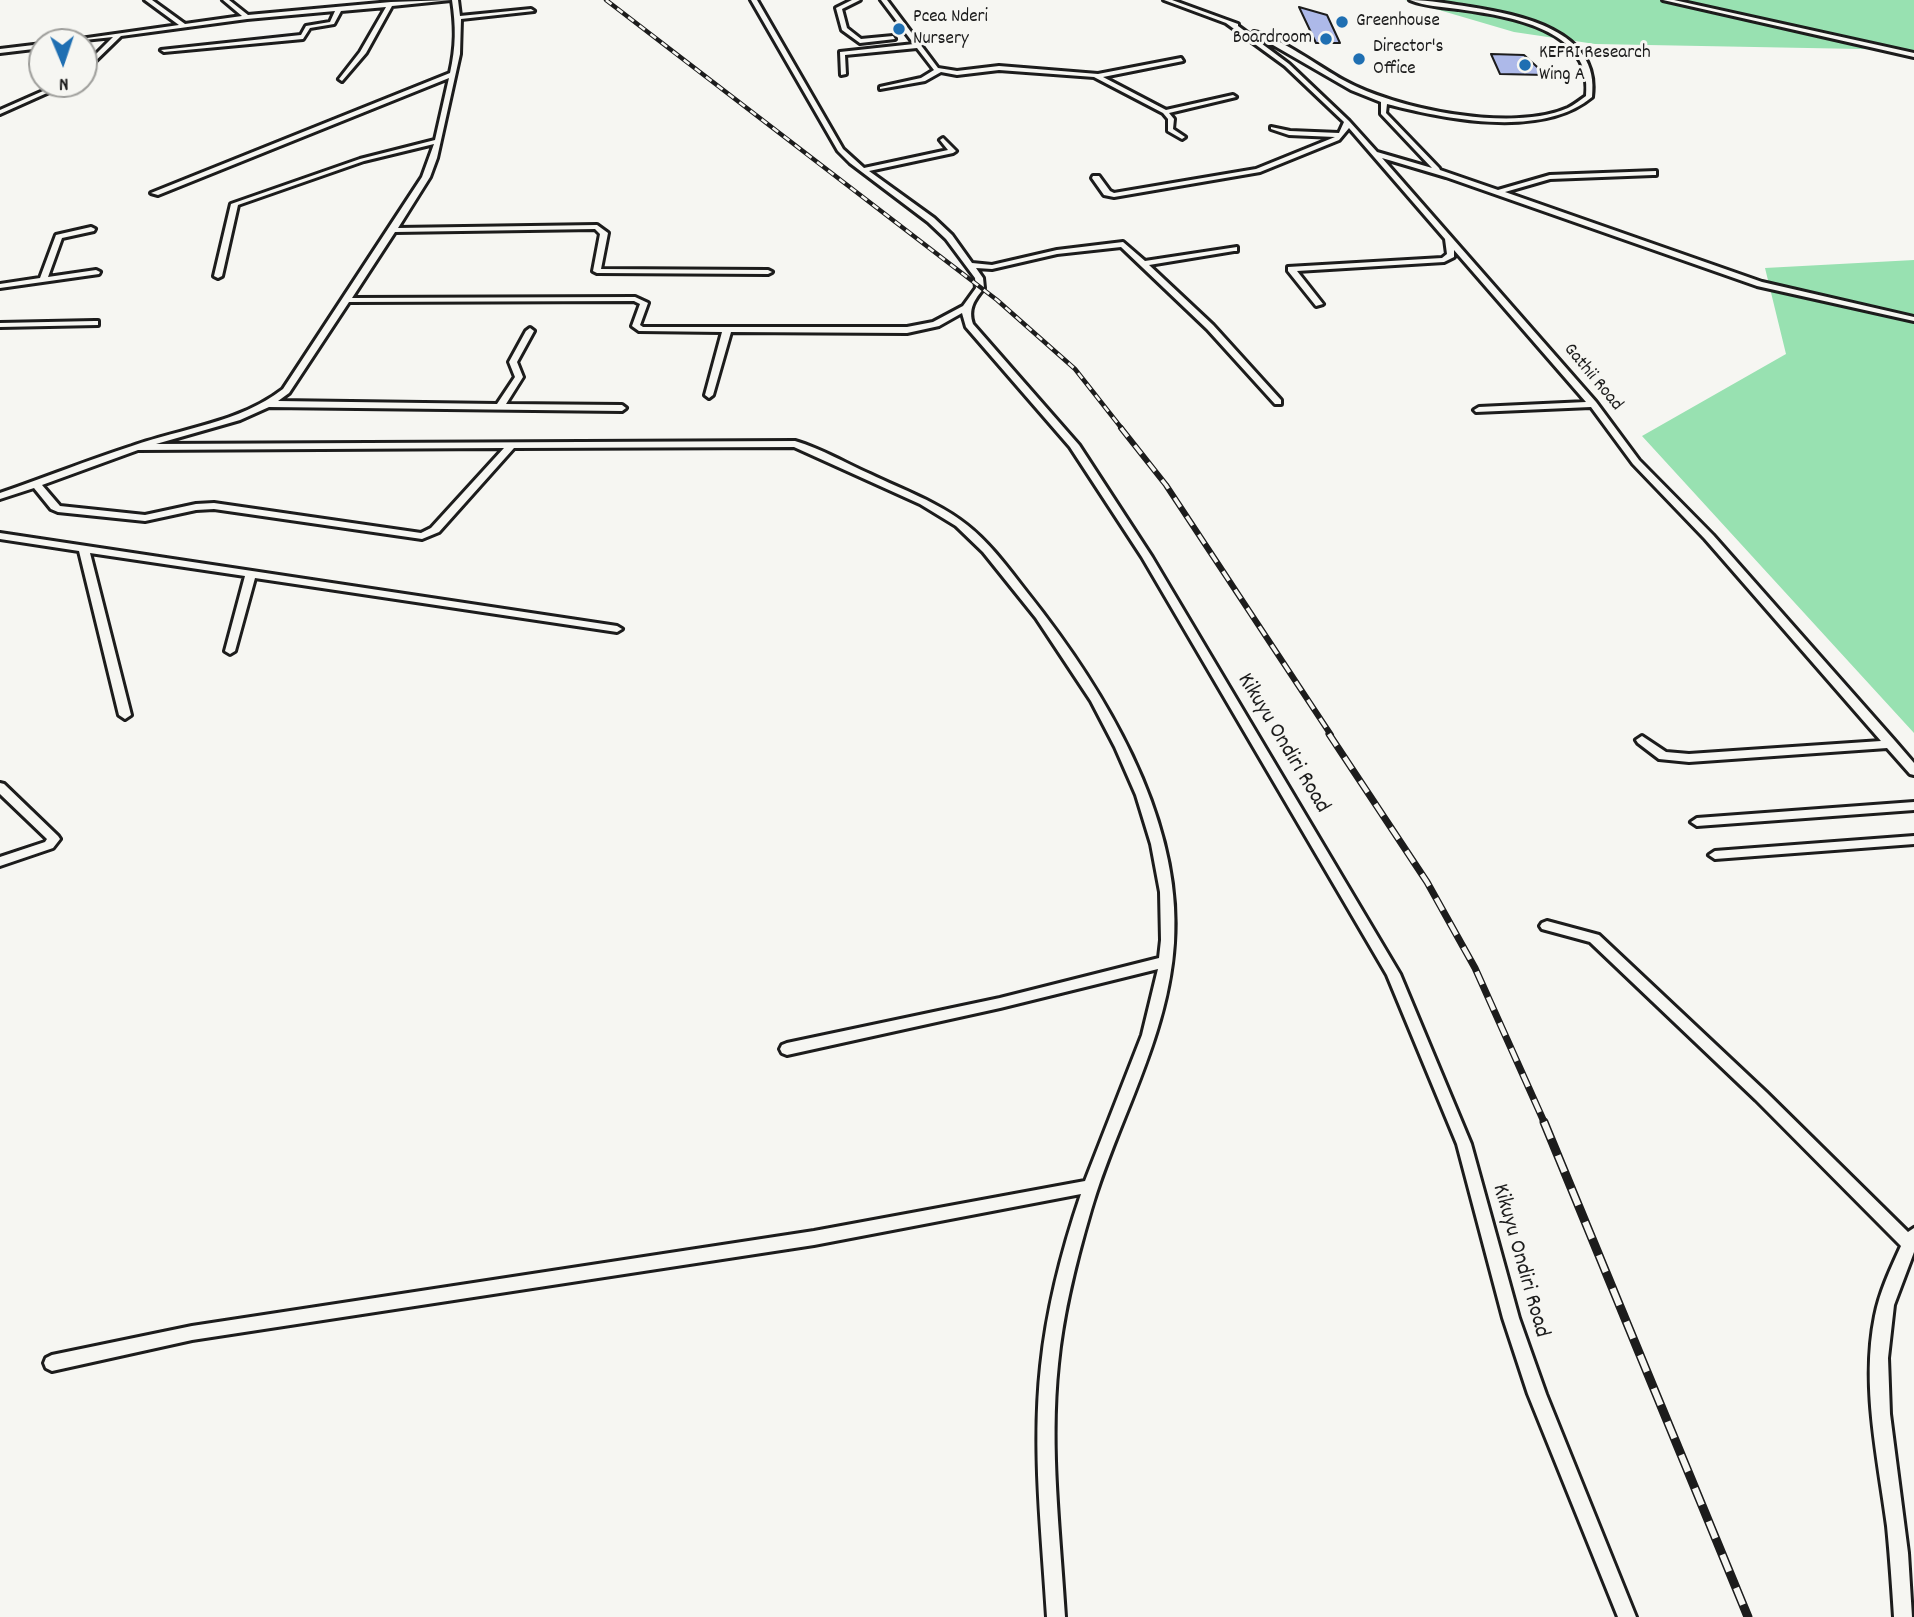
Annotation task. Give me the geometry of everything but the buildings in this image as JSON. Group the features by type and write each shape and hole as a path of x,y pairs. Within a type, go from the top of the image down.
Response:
{"street":[{"path":"148,0 184,26"},
{"path":"226,0 247,17"},
{"path":"232,5 243,0"},
{"path":"98,38 247,17 448,0"},
{"path":"0,496 137,447 229,420 280,397 294,381 426,177 438,141 453,74 459,28 455,0"},
{"path":"344,300 635,299 644,303 636,326 638,329 726,330 907,330 936,324 966,307 980,288 981,282 944,232 922,212 848,159 833,141 823,117 754,0"},
{"path":"884,0 916,46 939,71 957,73 999,68 1097,76 1181,60"},
{"path":"1167,0 1262,36 1354,88 1384,101 1441,115 1515,119 1566,112 1586,100 1590,93 1583,56 1573,43 1556,33 1508,17 1413,0"},
{"path":"1666,0 1914,55"},
{"path":"837,1 856,1"},
{"path":"856,1 838,10 844,29 851,37 869,41 893,38"},
{"path":"342,79 363,53 391,4"},
{"path":"170,41 164,50 300,37 305,36 308,27 332,23 339,8"},
{"path":"458,18 531,11"},
{"name":"Gathii Road","path":"1228,22 1287,65 1347,122 1593,404 1636,461 1709,537 1914,771"},
{"path":"152,30 168,33"},
{"path":"98,56 119,35"},
{"path":"843,74 842,53 916,46"},
{"path":"0,51 28,48"},
{"path":"883,88 914,83 939,71"},
{"path":"155,192 453,74"},
{"path":"1097,76 1165,112 1171,119 1170,130 1182,137"},
{"path":"1165,112 1233,97"},
{"path":"0,112 32,98"},
{"path":"0,102 27,100"},
{"path":"1384,101 1383,113 1440,172"},
{"path":"1096,178 1111,195 1258,171 1303,155 1341,135 1347,122"},
{"path":"1273,128 1289,133 1341,135"},
{"path":"863,170 953,151 943,140"},
{"path":"218,276 233,205 362,160 438,141"},
{"path":"1373,153 1440,172 1759,284 1914,319"},
{"path":"1498,192 1550,177 1653,173"},
{"path":"393,230 597,227 604,233 597,271 768,272"},
{"path":"43,280 59,237 91,229"},
{"path":"1319,304 1291,269 1444,260 1451,255 1449,239"},
{"path":"969,265 992,267 1057,252 1119,243 1126,245 1210,327 1278,402"},
{"path":"1146,263 1234,249"},
{"path":"0,286 96,272"},
{"name":"Kikuyu Ondiri Road","path":"966,307 968,325 1087,463 1147,557 1393,974 1464,1144 1515,1330 1537,1394 1627,1617"},
{"path":"0,325 95,323"},
{"path":"709,396 726,330"},
{"path":"500,407 519,377 513,362 530,331"},
{"path":"268,404 622,408"},
{"path":"1479,410 1593,404"},
{"path":"137,447 795,444 821,453 958,521 1055,633 1126,757 1147,809 1159,851 1168,917 1166,962 1151,1036 1091,1186 1062,1288 1050,1357 1046,1463 1056,1617"},
{"path":"36,484 58,509 145,517 214,506 422,536 435,530 512,445"},
{"path":"0,536 617,629"},
{"path":"84,550 124,715"},
{"path":"230,651 251,573"},
{"path":"1642,740 1663,756 1689,758 1891,744"},
{"path":"0,787 54,839 49,845 0,862"},
{"path":"1697,822 1914,806"},
{"path":"1715,855 1914,840"},
{"path":"1547,926 1594,938 1912,1240 1891,1286 1884,1318 1879,1372 1903,1617"},
{"path":"787,1049 1000,1003 1166,962"},
{"path":"52,1363 192,1333 814,1238 1091,1186"}],"green space":[{"path":"1405,0 1914,0 1914,50 1595,44 1514,32"},
{"path":"1914,260 1914,733 1642,436 1786,354 1765,268"}],"railway":[{"path":"606,0 997,300 1075,369 1123,430"},
{"path":"1121,428 1166,485 1331,735"},
{"path":"1329,734 1427,882 1475,968 1545,1124"},
{"path":"1544,1122 1748,1617"}],"place":[{"name":"Greenhouse","path":"1342,22"},
{"name":"Pcea Nderi Nursery","path":"899,29"},
{"name":"Boardroom","path":"1326,39"},
{"name":"Director's Office","path":"1359,59"},
{"name":"KEFRI Research Wing A","path":"1525,65"}]}
